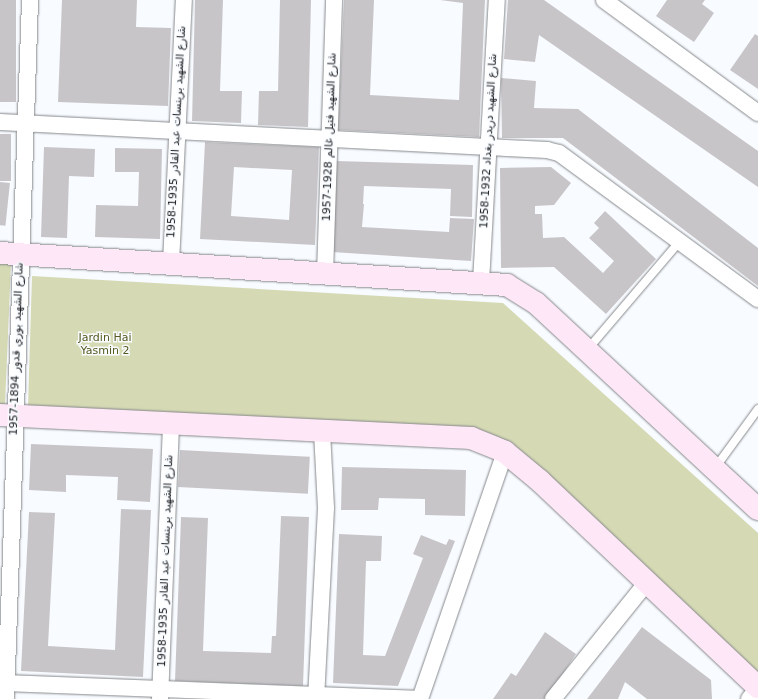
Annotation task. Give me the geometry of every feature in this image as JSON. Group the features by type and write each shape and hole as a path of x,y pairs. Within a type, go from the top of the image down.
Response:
{"street":[{"name":"شارع الشهيد بوري قدور 1894-1957","path":"6,699 4,665 7,416 11,253 27,123 30,0"},
{"name":"شارع الشهيد برينسات عبد القادر 1935-1958","path":"171,263 179,133 184,0"},
{"name":"شارع الشهيد فتيل غالم 1928-1957","path":"325,274 334,0"},
{"name":"شارع الشهيد دريدر بغداد 1932-1958","path":"481,282 490,146 497,0"},
{"path":"612,2 758,113"},
{"path":"0,122 179,133 490,146 559,153 681,239 758,299"},
{"path":"11,253 325,274 481,282 507,285 536,303 758,509"},
{"path":"7,416 471,438 505,452 647,582 758,687 749,699"},
{"name":"شارع الشهيد برينسات عبد القادر 1935-1958","path":"160,694 171,424"},
{"path":"316,697 326,508 322,431"},
{"path":"6,683 160,694 420,699 505,452"},
{"path":"553,699 647,582"}],"lane":[{"path":"587,350 681,239"},
{"path":"715,469 758,409"}],"green space":[{"path":"0,263 11,263 5,405 0,404"},
{"name":"Jardin Hai Yasmin 2","path":"32,276 503,303 758,533 758,694 472,428 28,406"}],"building":[{"path":"0,0 16,0 16,102 0,102"},
{"path":"62,0 137,0 136,27 171,28 168,106 58,102"},
{"path":"195,0 223,0 220,91 242,91 241,123 192,121"},
{"path":"280,0 311,0 308,127 258,125 259,91 278,91"},
{"path":"344,0 374,0 370,95 459,100 463,3 440,0 485,0 479,137 338,130"},
{"path":"508,0 544,0 758,151 758,187 539,35 535,62 504,59"},
{"path":"667,0 705,0 702,4 714,13 694,42 656,16"},
{"path":"755,34 758,36 758,89 730,70"},
{"path":"501,78 536,81 534,108 578,109 758,248 758,286 563,138 502,138"},
{"path":"0,134 11,134 11,181 0,181"},
{"path":"205,142 319,147 315,245 200,239","holes":["234,167 292,170 289,220 231,216"]},
{"path":"44,147 95,149 94,177 69,176 67,238 41,237"},
{"path":"115,148 162,149 160,239 95,237 96,205 138,206 139,172 115,172"},
{"path":"336,161 473,165 472,217 450,216 451,189 364,186 362,227 449,232 450,218 474,219 471,261 332,252"},
{"path":"551,167 571,183 554,205 535,206 535,214 542,214 543,238 564,237 603,273 614,261 589,238 599,228 594,223 605,211 656,259 606,314 554,267 501,268 500,168"},
{"path":"0,182 10,183 5,226 0,225"},
{"path":"31,444 153,449 150,502 117,500 118,477 66,475 66,492 29,490"},
{"path":"180,450 310,457 308,494 178,487"},
{"path":"342,467 466,470 465,516 425,515 425,499 379,498 378,510 341,510"},
{"path":"121,509 151,510 143,677 21,671 29,512 55,513 48,646 115,650"},
{"path":"281,516 309,517 303,686 175,681 181,517 208,518 203,651 271,653 272,636 276,636"},
{"path":"339,534 382,536 381,561 366,561 363,655 385,656 423,558 413,554 421,535 446,545 449,539 455,541 398,686 333,683"},
{"path":"642,627 711,680 712,699 647,699 625,682 618,699 587,699"},
{"path":"545,632 576,654 546,699 493,699 511,673 516,676"}]}
